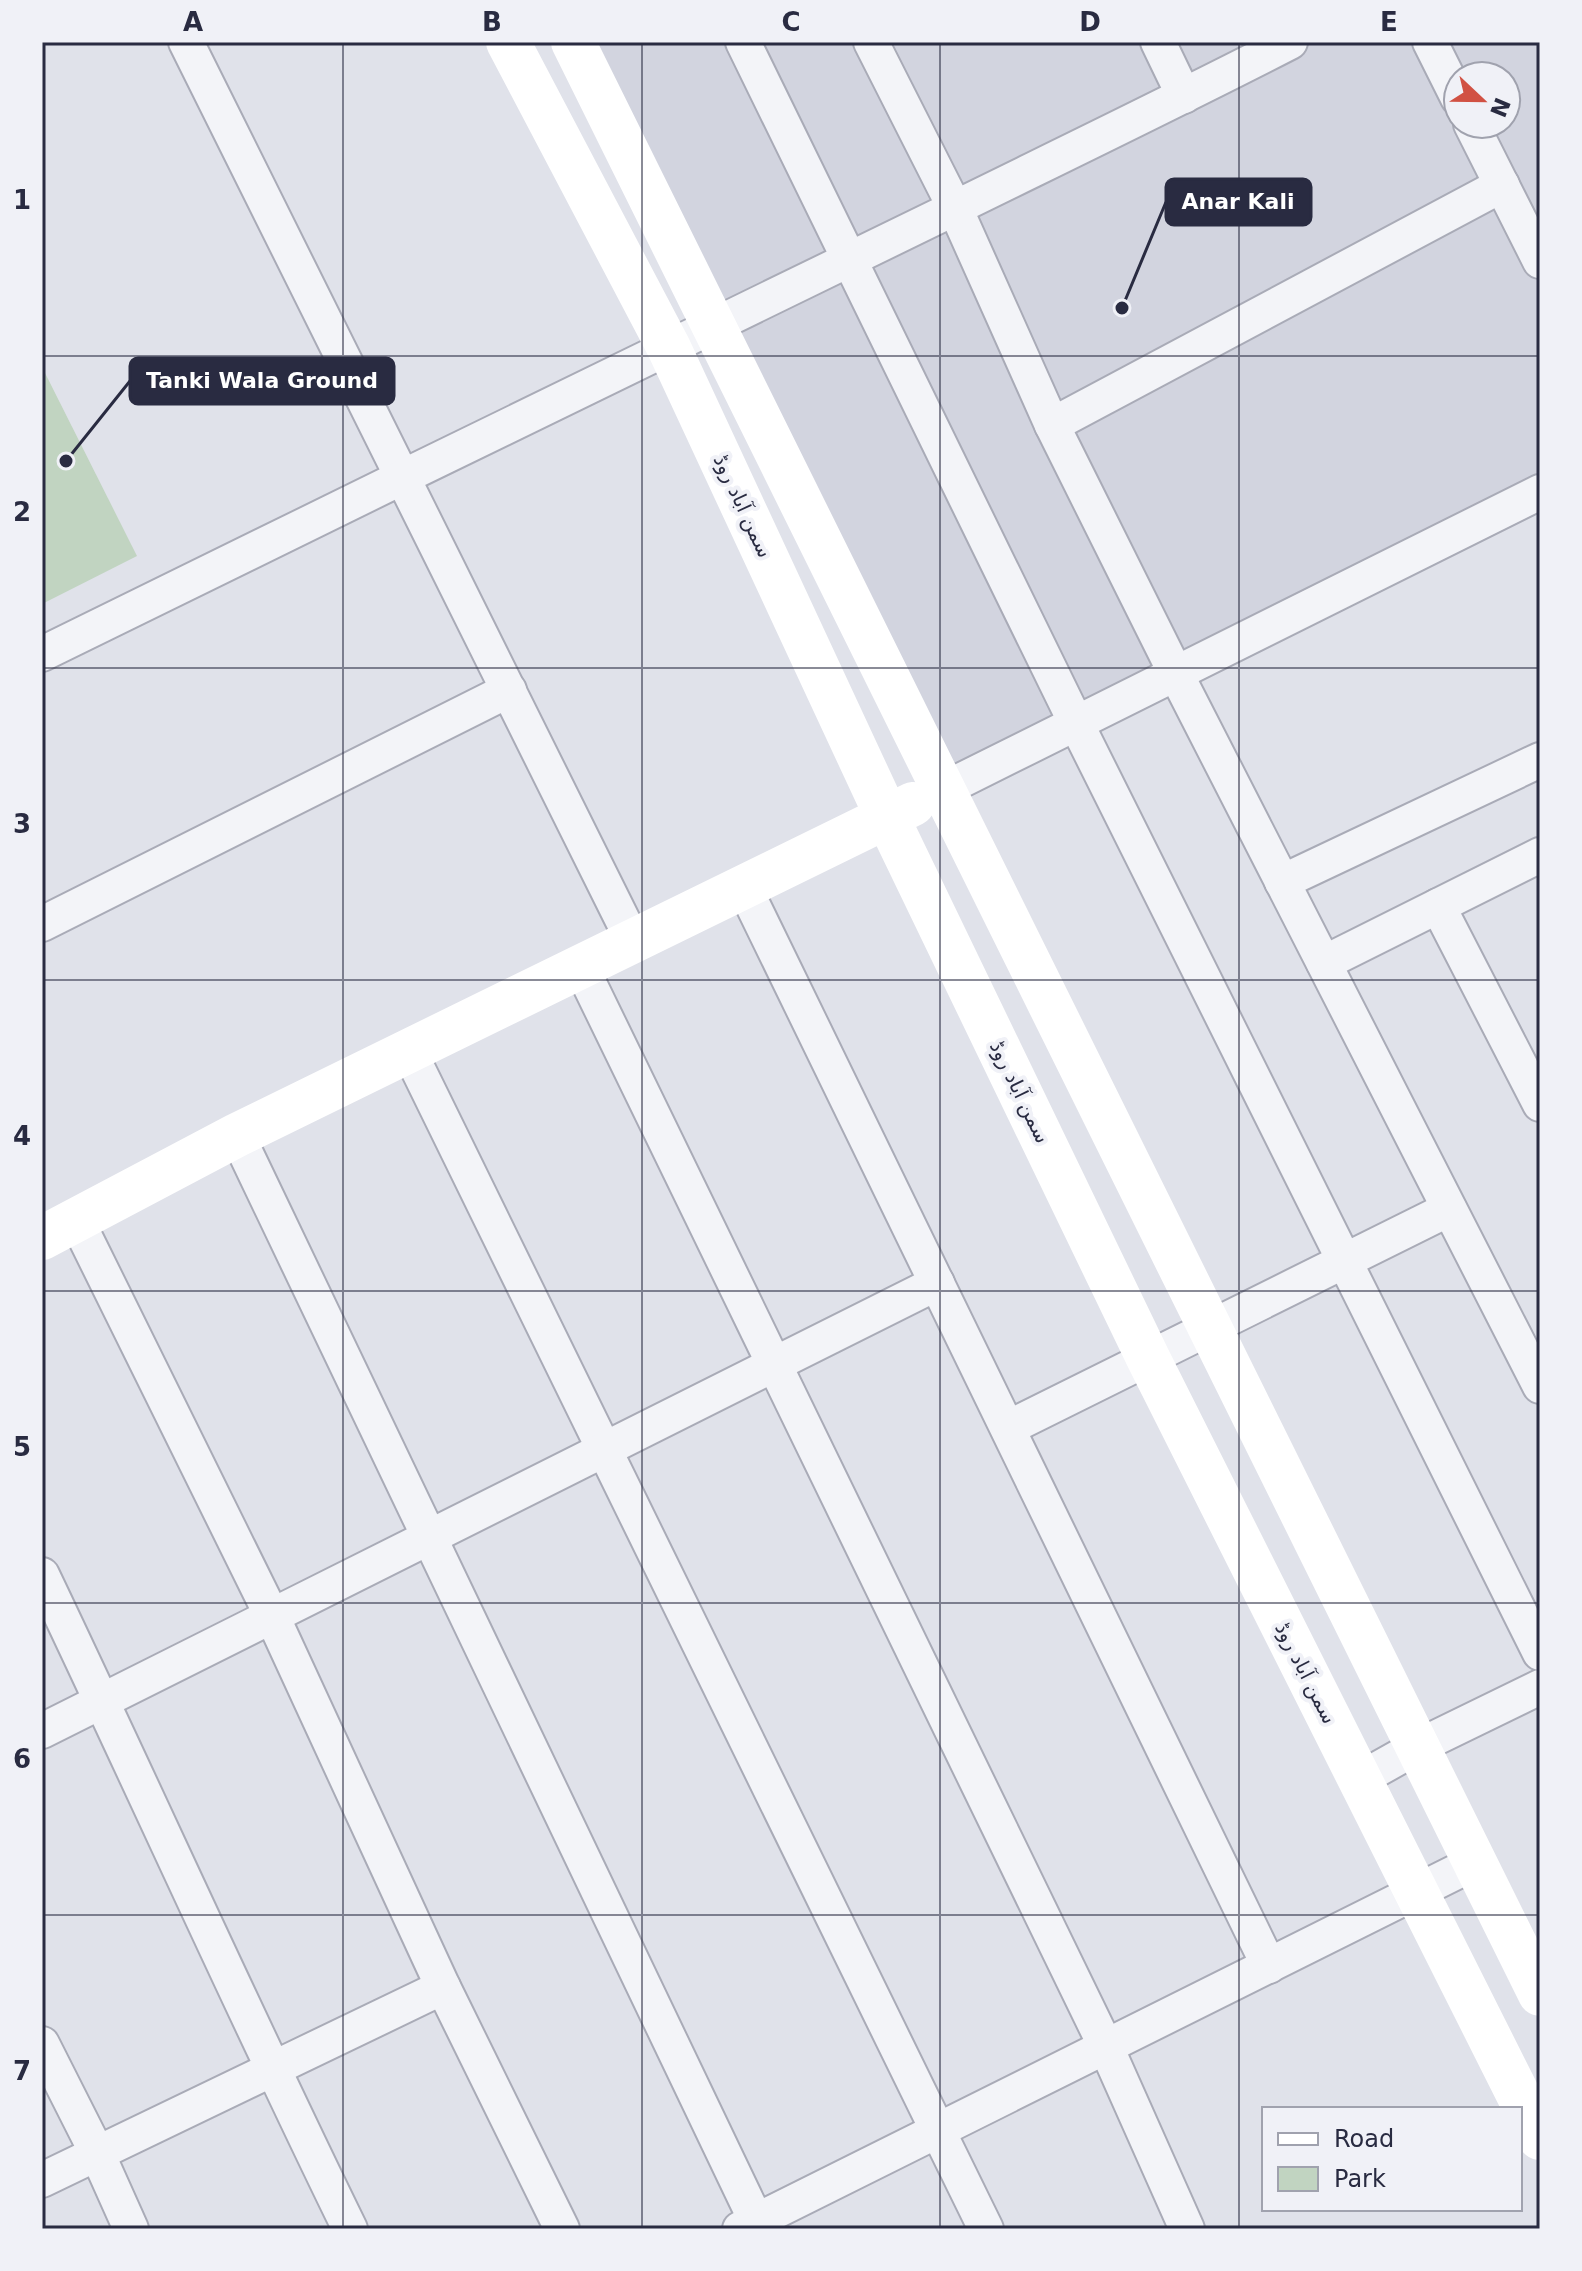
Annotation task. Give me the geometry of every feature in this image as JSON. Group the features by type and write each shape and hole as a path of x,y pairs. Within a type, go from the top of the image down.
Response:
{"street":[{"path":"186,42 633,941"},
{"name":"سمن آباد روڈ","path":"508,42 669,348 887,817 1148,1358 1540,2138"},
{"path":"573,42 1474,1863 1539,1988"},
{"path":"743,42 1076,723 1540,1653"},
{"path":"871,42 955,208 1052,425 1540,1386"},
{"path":"1158,42 1184,96"},
{"path":"42,654 402,476 851,260 1290,42"},
{"path":"1430,42 1442,66"},
{"path":"1479,140 1540,261"},
{"path":"1052,425 1502,185"},
{"path":"562,2229 443,1987 272,1616 60,1229 237,1135 942,790 1540,492"},
{"path":"42,924 509,690"},
{"path":"1282,882 1540,760"},
{"path":"1324,963 1540,856"},
{"path":"744,887 1269,1966"},
{"path":"1438,906 1540,1104"},
{"path":"581,967 1106,2047 1187,2229"},
{"path":"409,1051 986,2229"},
{"path":"237,1135 752,2226 1474,1863"},
{"path":"1008,1428 1449,1209"},
{"path":"42,1731 937,1283"},
{"path":"42,1575 271,2068 350,2229"},
{"path":"1360,1779 1417,1747 1540,1687"},
{"path":"42,2180 443,1987"},
{"path":"42,2044 131,2229"}],"shaded area":[{"path":"571,42 1540,42 1540,492 942,790"}],"green space":[{"path":"42,367 137,556 42,604"}],"place":[{"name":"Anar Kali","path":"1122,308"},
{"name":"Tanki Wala Ground","path":"66,461"}]}
